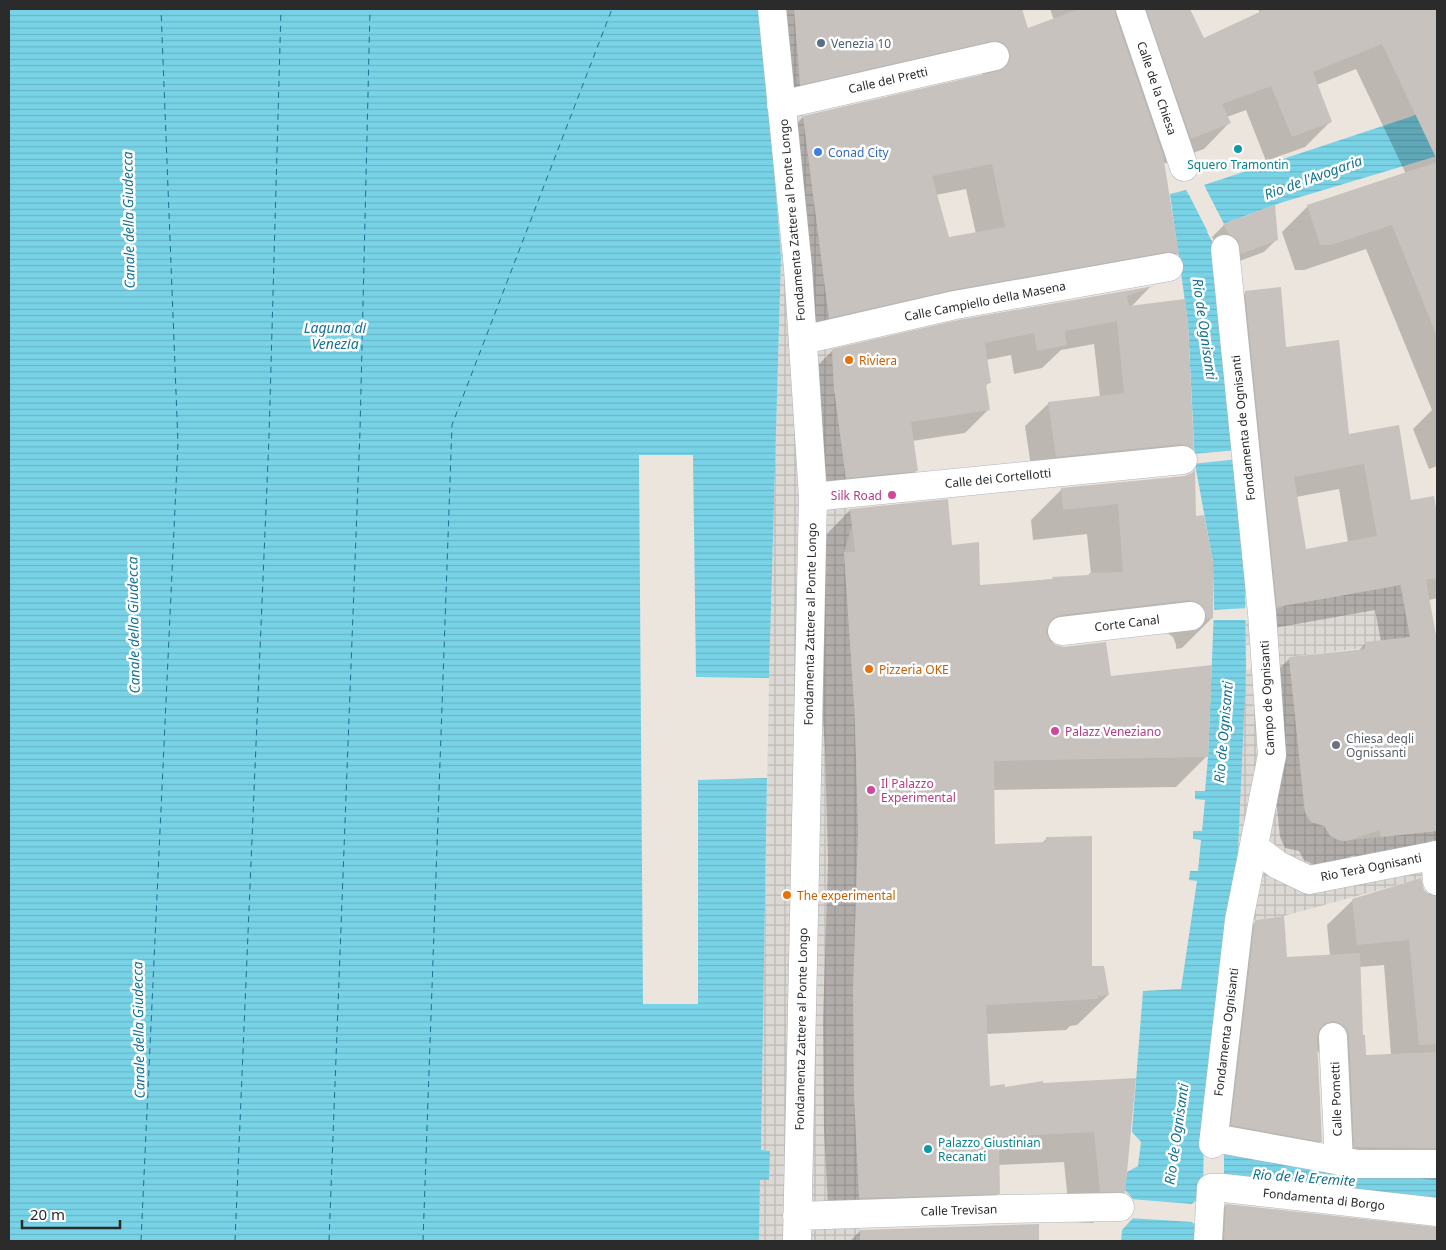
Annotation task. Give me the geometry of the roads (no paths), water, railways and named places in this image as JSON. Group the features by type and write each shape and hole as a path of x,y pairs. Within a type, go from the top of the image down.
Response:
{"street":[{"name":"Fondamenta Zattere al Ponte Longo","path":"772,9 798,268 813,496 797,1228"},
{"name":"Calle de la Chiesa","path":"1130,9 1184,167"},
{"name":"Calle del Pretti","path":"782,105 995,56"},
{"name":"Fondamenta de Ognisanti","path":"1225,249 1261,608"},
{"name":"Calle Campiello della Masena","path":"803,340 955,305 1169,267"},
{"name":"Calle dei Cortellotti","path":"813,496 1183,460"},
{"name":"Campo de Ognisanti","path":"1239,920 1272,755 1261,608"},
{"name":"Corte Canal","path":"1062,631 1191,616"},
{"name":"Rio Terà Ognisanti","path":"1254,847 1278,865 1309,880 1436,863"},
{"name":"Fondamenta Ognisanti","path":"1239,920 1213,1141 1339,1161"},
{"name":"Calle Pometti","path":"1333,1037 1339,1161"},
{"path":"1339,1161 1358,1164 1437,1164"},
{"name":"Fondamenta di Borgo","path":"1208,1241 1211,1188 1437,1212"},
{"name":"Calle Trevisan","path":"797,1228 1005,1209 1120,1208"}],"water":[{"name":"Laguna di Venezia","path":"9,9 761,9 781,257 769,678 696,677 693,455 639,455 643,1004 698,1004 698,780 767,778 761,1150 770,1151 769,1180 760,1180 759,1241 9,1241"},
{"path":"1437,108 1437,156 1280,203 1223,224 1207,232 1218,252 1245,572 1246,670 1236,895 1204,1134 1437,1171 1437,1205 1203,1195 1192,1204 1192,1222 1202,1230 1200,1241 1121,1241 1122,1230 1133,1218 1133,1199 1125,1190 1127,1172 1138,1166 1141,1142 1132,1132 1143,991 1181,989 1197,881 1189,880 1190,871 1198,871 1201,840 1193,839 1193,831 1202,831 1205,800 1195,799 1195,791 1205,791 1208,757 1214,609 1213,562 1195,464 1188,323 1170,194 1186,190 1189,195 1206,189 1204,185"}],"place":[{"name":"Venezia 10","path":"821,43"},
{"name":"Squero Tramontin","path":"1238,149"},
{"name":"Conad City","path":"818,152"},
{"name":"Riviera","path":"849,360"},
{"name":"Silk Road","path":"892,495"},
{"name":"Pizzeria OKE","path":"869,669"},
{"name":"Palazz Veneziano","path":"1055,731"},
{"name":"Chiesa degli Ognissanti","path":"1336,745"},
{"name":"Il Palazzo Experimental","path":"871,790"},
{"name":"The experimental","path":"787,895"},
{"name":"Palazzo Giustinian Recanati","path":"928,1149"}],"water label":[{"name":"Rio de l'Avogaria","path":"1313,177"},
{"name":"Canale della Giudecca","path":"128,220"},
{"name":"Rio de Ognisanti","path":"1205,329"},
{"name":"Canale della Giudecca","path":"133,625"},
{"name":"Rio de Ognisanti","path":"1223,732"},
{"name":"Canale della Giudecca","path":"138,1030"},
{"name":"Rio de Ognisanti","path":"1176,1134"},
{"name":"Rio de le Eremite","path":"1304,1177"}]}
